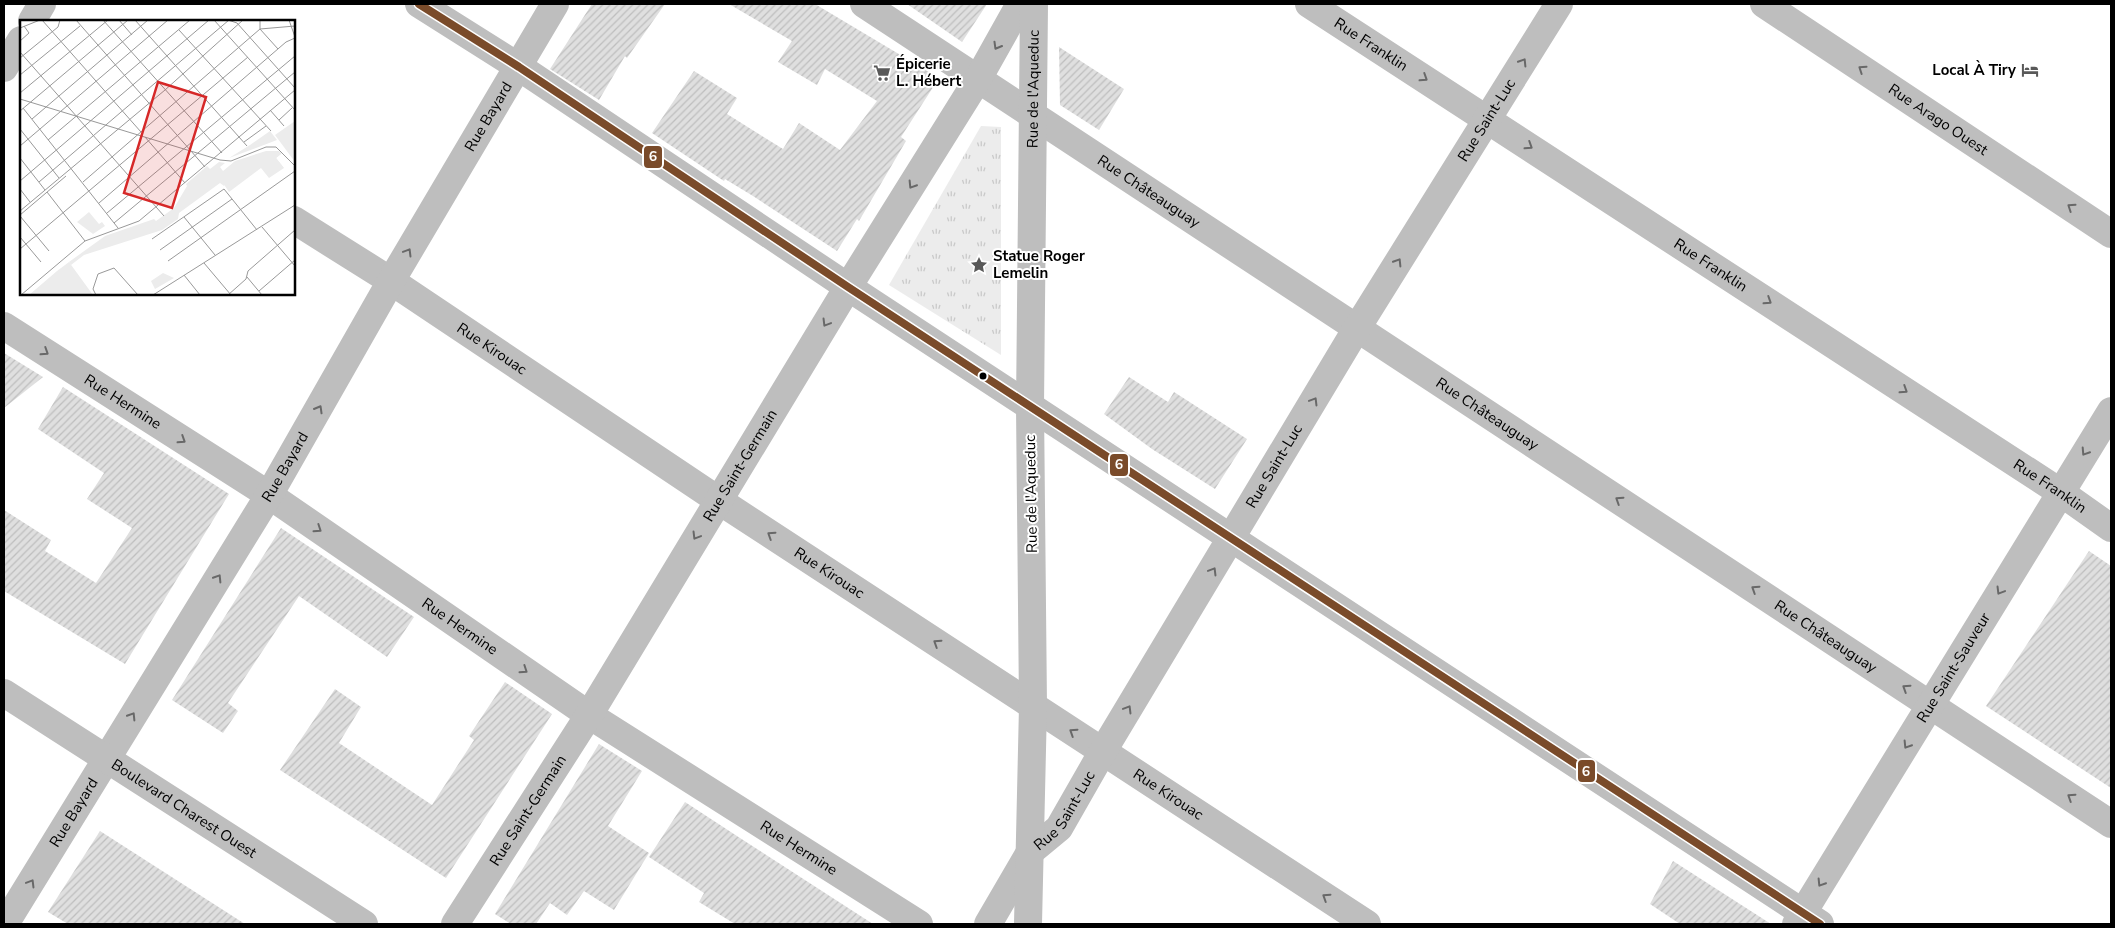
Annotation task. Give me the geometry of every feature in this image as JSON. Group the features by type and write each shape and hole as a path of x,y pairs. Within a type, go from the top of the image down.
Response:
{"street":[{"path":"33,20 42,4"},
{"path":"419,4 519,66 848,287 1806,921"},
{"name":"Rue Bayard","path":"10,920 106,758 269,496 391,281 555,4"},
{"name":"Rue Châteauguay","path":"864,4 2111,824"},
{"name":"Rue Saint-Germain","path":"455,924 589,715 848,287 978,78 1020,4"},
{"name":"Rue de l'Aqueduc","path":"1028,924 1033,706 1030,406 1034,4"},
{"name":"Rue Franklin","path":"1310,4 2060,492 2111,528"},
{"name":"Rue Saint-Luc","path":"988,924 1030,852 1059,828 1103,751 1232,540 1357,328 1559,4"},
{"name":"Rue Arago Ouest","path":"1764,4 2111,234"},
{"name":"Rue Kirouac","path":"295,221 391,281 718,500 1367,924"},
{"name":"Rue Hermine","path":"4,326 269,496 589,715 919,924"},
{"name":"Rue Saint-Sauveur","path":"1806,921 1932,706 2060,492 2111,411"},
{"name":"Boulevard Charest Ouest","path":"4,693 364,924"}],"green space":[{"path":"981,126 1001,127 1001,355 889,285"}],"building":[{"path":"592,4 665,4 627,58 625,56 599,100 550,69"},
{"path":"729,4 815,4 939,78 901,137 906,141 859,221 857,219 837,251 753,196 725,179 724,181 652,133 694,71 737,98 727,114 783,149 799,123 840,150 877,101 825,69 817,85 778,62 792,41"},
{"path":"907,4 987,4 962,42"},
{"path":"1059,47 1124,89 1099,130 1060,105"},
{"path":"4,353 43,377 4,408"},
{"path":"1129,377 1168,402 1174,392 1247,439 1215,489 1152,449 1104,414"},
{"path":"63,387 229,494 125,664 4,591 4,510 51,540 45,551 96,583 132,528 87,499 104,473 38,429"},
{"path":"281,528 414,617 387,657 299,596 228,703 238,711 223,733 172,700"},
{"path":"2089,551 2111,566 2111,788 1986,706"},
{"path":"505,682 552,714 446,878 280,770 335,689 361,707 339,743 432,805 474,740 469,736"},
{"path":"599,744 642,771 608,826 649,853 614,910 584,891 567,915 550,903 536,924 511,924 495,914"},
{"path":"685,802 873,924 735,924 699,902 704,893 649,857"},
{"path":"100,831 245,924 68,924 48,912"},
{"path":"1673,861 1771,924 1680,924 1650,904"}],"transit line":[{"name":"6","path":"419,4 519,67 848,287 1820,924"}],"place":[{"name":"Local À Tiry","path":"2030,70"},
{"name":"Épicerie L. Hébert","path":"882,73"},
{"name":"Statue Roger Lemelin","path":"979,265"}]}
